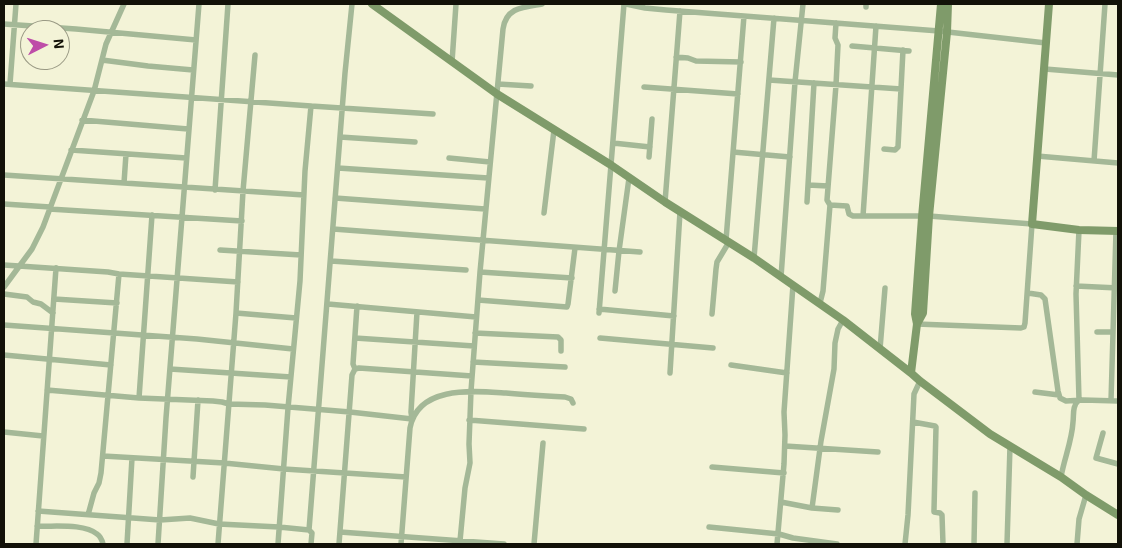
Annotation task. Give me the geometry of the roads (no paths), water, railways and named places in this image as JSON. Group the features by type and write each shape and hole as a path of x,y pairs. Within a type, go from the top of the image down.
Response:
{"main road":[{"path":"941,4 943,31"},
{"path":"911,373 917,324 923,313 926,216 943,31 948,4"},
{"path":"1049,4 1032,224 1079,230 1117,231"},
{"path":"376,5 497,94 611,165 820,303 990,434 1118,514"}],"street":[{"path":"16,4 7,84 433,114"},
{"path":"4,287 35,243 43,227 94,91 106,44 124,4"},
{"path":"158,544 172,338 199,4"},
{"path":"215,190 228,4"},
{"path":"311,544 312,533 309,530 352,4"},
{"path":"452,62 456,4"},
{"path":"460,541 465,488 469,470 469,420 482,241 503,28 506,18 511,12 542,4"},
{"path":"674,316 599,311 625,4 680,11 943,31 1046,43"},
{"path":"781,277 795,82 803,4"},
{"path":"1094,161 1105,4"},
{"path":"665,202 680,11"},
{"path":"712,314 718,262 727,241 744,16"},
{"path":"754,258 774,18"},
{"path":"820,303 823,291 830,204 827,200 836,85 838,45 835,38 836,23"},
{"path":"4,24 196,40"},
{"path":"863,216 876,26"},
{"path":"852,46 906,50 897,148 895,150 884,149"},
{"path":"218,544 234,343 243,191 255,55"},
{"path":"676,57 696,61 741,62"},
{"path":"102,60 193,70"},
{"path":"1045,69 1118,75"},
{"path":"769,80 901,89"},
{"path":"807,202 814,83"},
{"path":"498,84 531,86"},
{"path":"644,87 738,94"},
{"path":"278,544 300,281 310,106"},
{"path":"649,157 652,119"},
{"path":"82,120 188,129"},
{"path":"544,213 554,130"},
{"path":"340,137 415,142"},
{"path":"613,143 650,147"},
{"path":"71,150 186,158"},
{"path":"733,152 790,157"},
{"path":"124,183 126,154"},
{"path":"1037,156 1118,164"},
{"path":"449,158 490,162"},
{"path":"338,168 488,178"},
{"path":"4,175 304,195"},
{"path":"615,291 629,178"},
{"path":"808,185 828,186"},
{"path":"335,198 485,210"},
{"path":"4,204 242,221"},
{"path":"830,204 848,206 851,216 926,216 1032,224 1028,293 1023,328 917,324"},
{"path":"670,373 680,212"},
{"path":"138,398 152,216"},
{"path":"333,229 640,252"},
{"path":"1061,477 1073,426 1074,406 1079,400 1076,286 1079,230"},
{"path":"1111,401 1117,231"},
{"path":"478,300 566,308 568,306 575,248"},
{"path":"220,250 301,255"},
{"path":"331,261 466,270"},
{"path":"4,264 238,282"},
{"path":"36,544 56,268"},
{"path":"480,272 572,278"},
{"path":"88,515 94,493 101,478 119,274"},
{"path":"777,544 784,473 784,412 793,285"},
{"path":"1076,286 1116,288"},
{"path":"880,349 885,288"},
{"path":"1028,293 1042,296 1046,304 1059,396"},
{"path":"4,294 27,296 33,302 41,304 53,313"},
{"path":"54,299 116,303"},
{"path":"328,304 476,317"},
{"path":"339,544 352,374 355,369 353,364 357,306"},
{"path":"401,544 412,419 417,312"},
{"path":"236,313 296,318"},
{"path":"812,508 834,369 835,343 838,329 843,320"},
{"path":"4,325 293,349"},
{"path":"1097,332 1113,332"},
{"path":"475,333 558,337 561,340 561,351"},
{"path":"354,338 474,346"},
{"path":"600,338 713,348"},
{"path":"4,355 111,365"},
{"path":"473,362 565,368"},
{"path":"731,365 787,373"},
{"path":"170,369 291,377"},
{"path":"355,369 472,376"},
{"path":"905,544 914,394 920,381"},
{"path":"47,390 350,412 412,419"},
{"path":"412,419 422,405 434,398 471,391 568,397 573,403"},
{"path":"1036,392 1059,396 1064,400 1118,401"},
{"path":"193,477 198,400"},
{"path":"469,420 584,429"},
{"path":"913,422 936,427 934,512 941,513 943,544"},
{"path":"4,432 43,436"},
{"path":"1103,432 1096,458 1118,464"},
{"path":"534,544 543,443"},
{"path":"785,446 878,452"},
{"path":"1007,544 1010,446"},
{"path":"103,456 406,477"},
{"path":"128,544 132,458"},
{"path":"712,467 784,473"},
{"path":"974,544 975,493"},
{"path":"1077,544 1079,519 1086,495"},
{"path":"781,502 812,508 838,510"},
{"path":"38,511 160,520 190,518 219,524 309,530"},
{"path":"37,526 85,529 97,534 103,544"},
{"path":"709,527 779,534 793,538 837,544"},
{"path":"340,532 504,544"}]}
